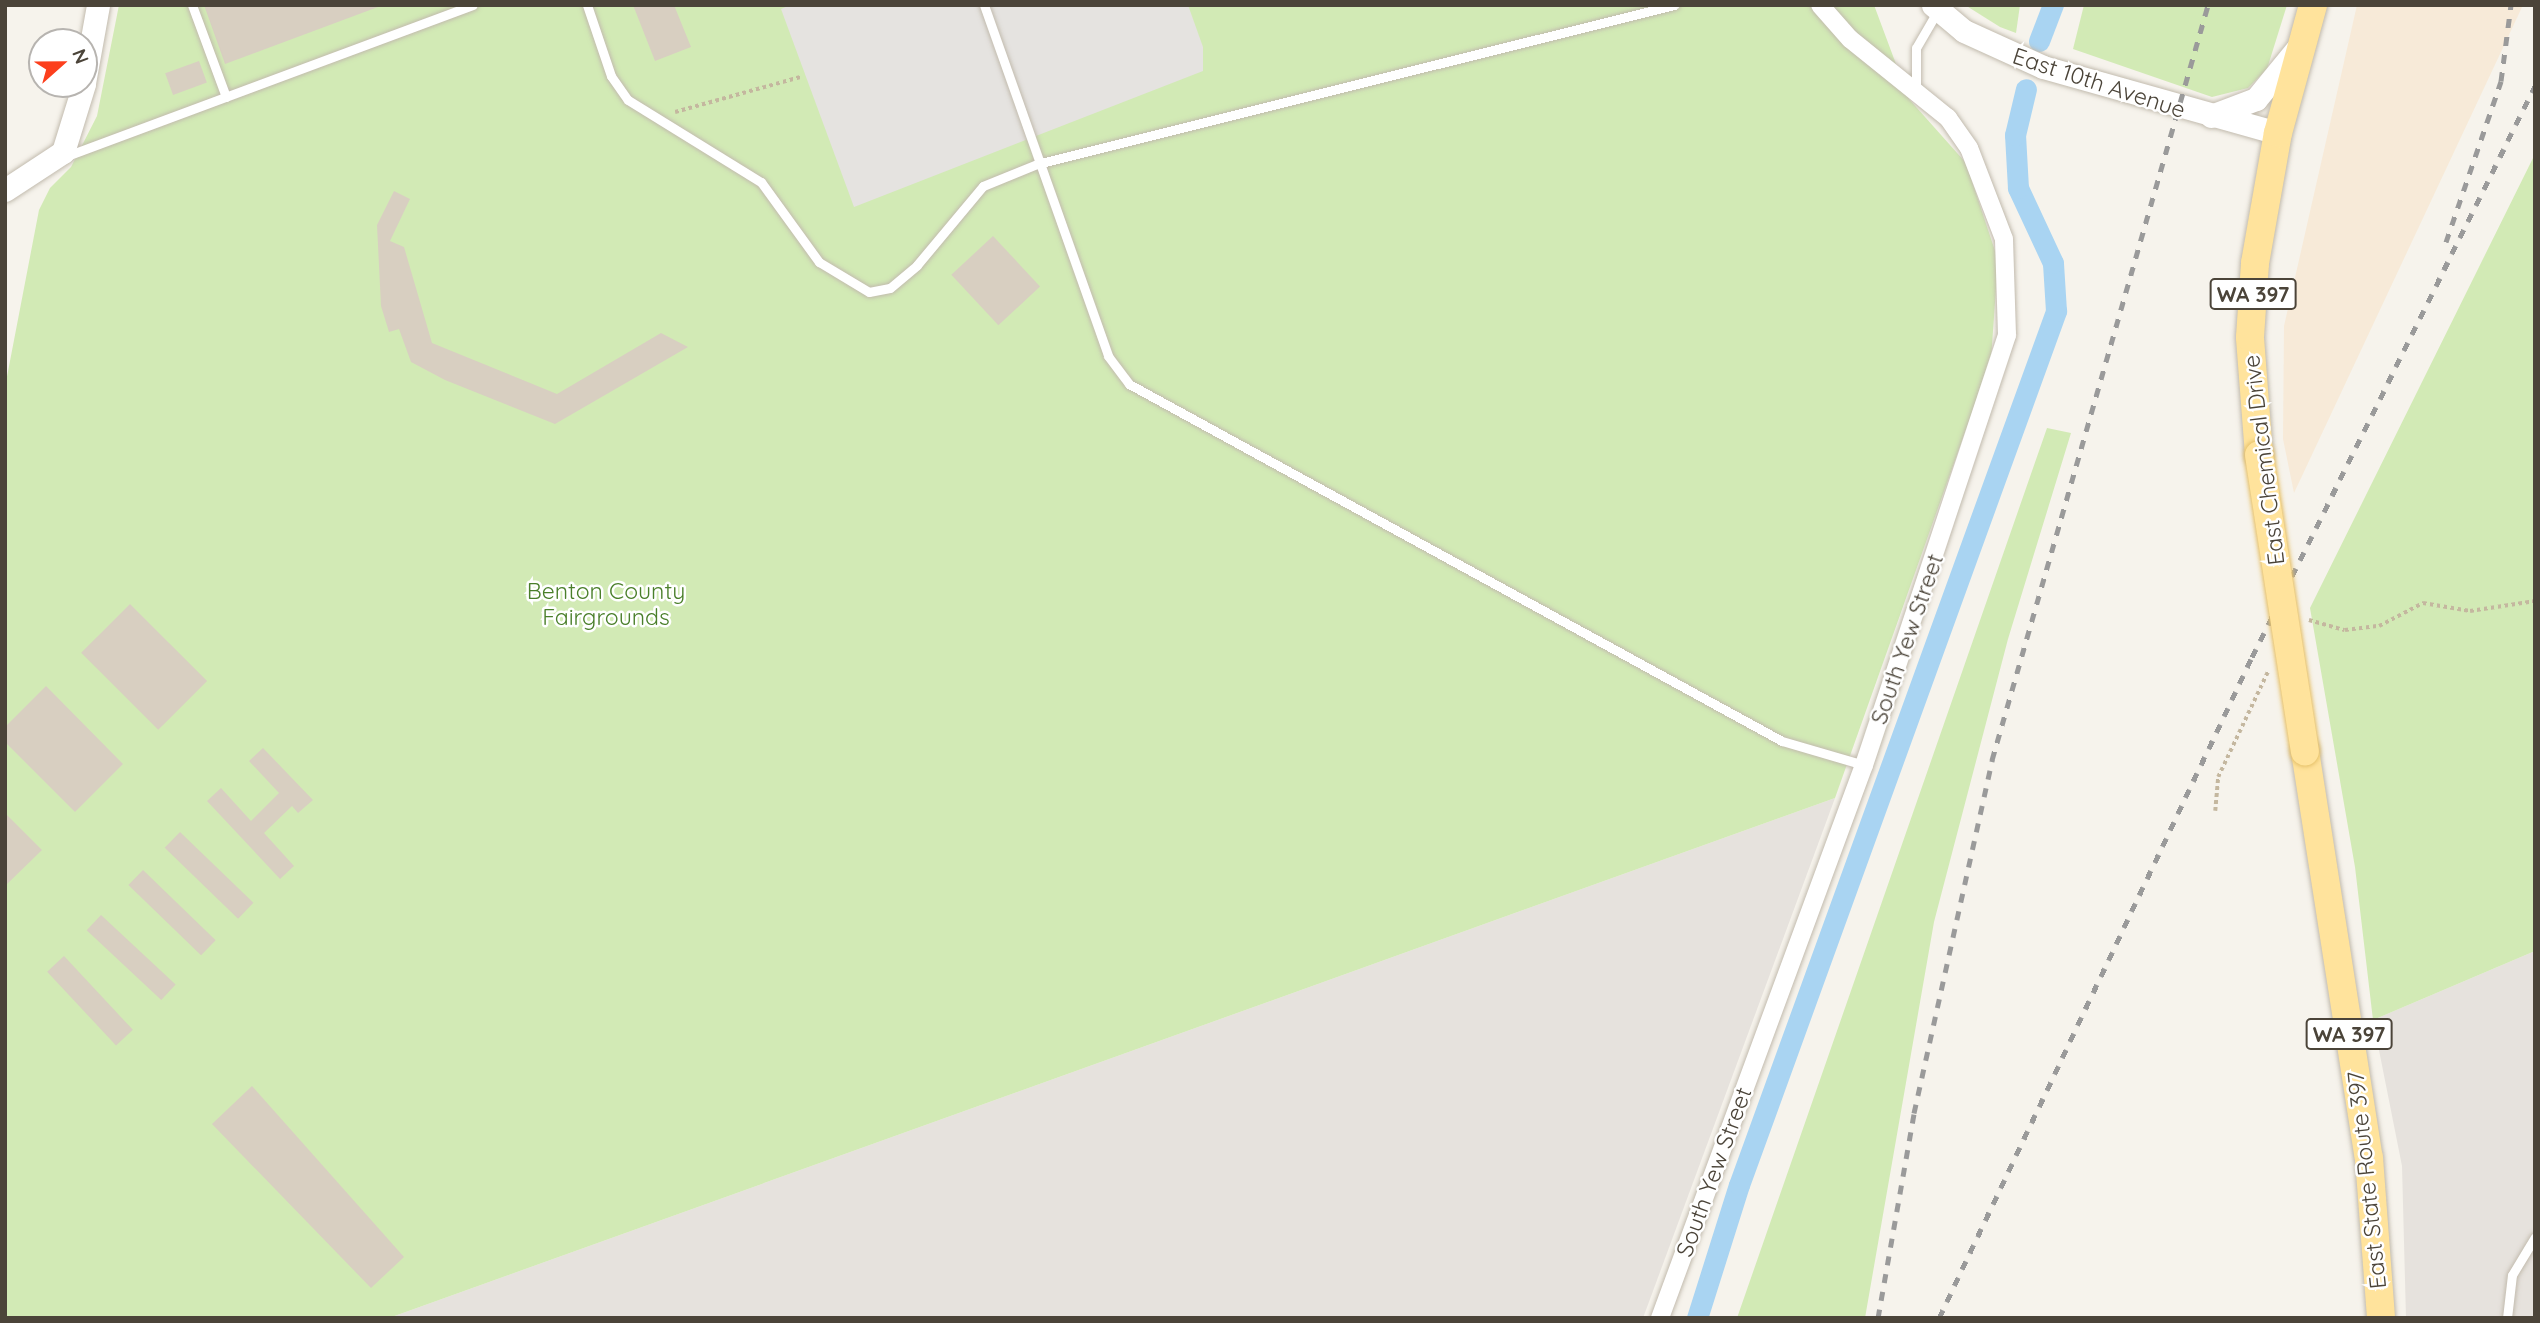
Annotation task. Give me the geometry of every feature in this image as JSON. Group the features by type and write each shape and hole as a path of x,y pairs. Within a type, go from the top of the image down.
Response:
{"main road":[{"name":"East Chemical Drive","path":"2305,751 2259,456 2250,337 2255,263 2278,133 2313,5"},
{"name":"East State Route 397","path":"2305,751 2369,1158 2381,1318"}],"street":[{"path":"94,28 98,5"},
{"name":"South Yew Street","path":"1660,1318 1864,765 2007,335 2004,239 1990,193 1948,118 1850,39 1820,5"},
{"name":"East 10th Avenue","path":"1936,7 2002,51 2208,116 2278,133"},
{"path":"2208,116 2256,99 2283,73 2304,35"},
{"path":"5,190 56,160 73,134 81,98"}],"lane":[{"path":"191,5 226,97"},
{"path":"56,160 473,5"},
{"path":"587,5 611,76 628,100 761,182 819,262 869,292 890,288 917,265 983,186 1037,164 1674,5"},
{"path":"984,5 1037,164 1108,356 1129,384 1782,741 1864,765"},
{"path":"1916,90 1916,48 1936,7"},
{"path":"2507,1318 2512,1275 2535,1237"}],"path":[{"path":"656,118 800,76"},
{"path":"2301,622 2313,619 2345,630 2379,626 2423,603 2470,611 2535,601"},
{"path":"2215,811 2218,777 2270,666"}],"shaded area":[{"path":"790,5 1188,5 1203,47 1203,71 854,207 781,9"},
{"path":"2357,5 2523,5 2294,493 2283,439 2284,326"},
{"path":"1835,798 1643,1318 389,1318"},
{"path":"2535,951 2535,1318 2406,1318 2402,1166 2373,1020"}],"green space":[{"name":"Benton County Fairgrounds","path":"119,5 1874,5 1909,99 1966,163 1998,260 1991,359 1835,798 389,1318 5,1318 5,387 39,210 50,188 71,167 97,116"},
{"path":"1965,5 2020,5 2016,33 2000,27"},
{"path":"2084,5 2287,5 2267,69 2248,88 2212,97 2073,49"},
{"path":"2535,154 2535,951 2373,1020 2355,867 2310,608"},
{"path":"2047,428 2071,433 2008,639 1934,922 1865,1318 1737,1318"}],"building":[{"path":"204,5 378,5 378,7 225,64"},
{"path":"633,5 674,5 691,47 655,61"},
{"path":"199,61 207,83 173,95 165,73"},
{"path":"394,191 410,199 390,241 404,247 432,343 557,394 661,333 688,347 555,424 445,380 411,362 399,329 389,332 381,306 377,225"},
{"path":"993,236 1040,286 998,325 951,275"},
{"path":"130,604 207,681 158,730 81,653"},
{"path":"46,686 123,764 75,812 5,742 5,727"},
{"path":"263,748 313,800 298,813 292,806 264,833 294,866 280,879 207,801 221,788 251,821 279,793 249,761"},
{"path":"5,813 42,850 5,886"},
{"path":"180,832 253,903 238,919 165,848"},
{"path":"143,870 216,940 201,955 128,885"},
{"path":"101,915 176,985 161,1000 87,930"},
{"path":"64,956 133,1030 116,1046 47,972"},
{"path":"252,1086 404,1257 371,1288 212,1124"}],"waterway":[{"path":"2039,41 2053,5"},
{"path":"1697,1318 1739,1185 2056,311 2053,263 2018,188 2015,135 2026,89"}],"railway":[{"path":"1878,1318 1914,1113 1992,760 2208,5"},
{"path":"2446,242 2501,81 2511,5"},
{"path":"1939,1318 2252,657 2535,86"}]}
